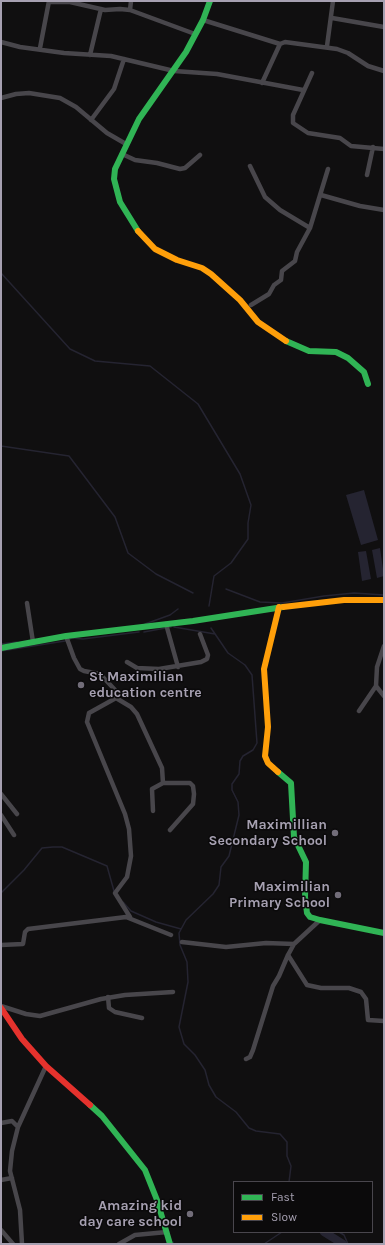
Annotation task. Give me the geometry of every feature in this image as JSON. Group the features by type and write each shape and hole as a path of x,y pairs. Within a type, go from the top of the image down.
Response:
{"street":[{"path":"130,10 131,1"},
{"path":"210,1 196,34 174,71 139,120 126,144 114,173 117,194 123,210 149,245 165,255 202,268 211,274 240,300 258,322 282,339 298,348 309,351 336,352 348,358 364,372 368,384"},
{"path":"327,46 332,18 333,1"},
{"path":"40,48 49,2 70,2 101,9 130,10 196,34"},
{"path":"90,54 101,9"},
{"path":"332,18 384,27"},
{"path":"203,20 280,44 285,42 327,46 348,53 368,66 384,71"},
{"path":"1,42 20,47 40,48 124,59 174,71 217,74 302,90"},
{"path":"262,83 280,44"},
{"path":"91,120 114,88 124,59"},
{"path":"312,73 302,90 292,119 293,123 308,133 340,138 351,146 384,149"},
{"path":"1,98 20,93 53,96 64,100 108,133 126,144"},
{"path":"367,175 373,147"},
{"path":"122,154 135,160 157,163 180,169 185,168 200,155"},
{"path":"250,166 265,197 280,210 310,228"},
{"path":"251,305 269,294 274,284 281,280 282,271 296,261 297,252 310,228 328,169"},
{"path":"321,195 384,210"},
{"path":"1,648 66,636 166,624 279,607 344,600 384,600"},
{"path":"27,603 33,642"},
{"path":"279,607 268,647 264,673 268,727 265,756 268,763 291,784 294,837 306,862 305,906 307,913 310,917 320,920 384,933"},
{"path":"166,624 178,667"},
{"path":"127,662 138,668 178,667 201,662 207,659 208,655 200,634"},
{"path":"66,636 74,658 80,669 102,675 117,692 116,698"},
{"path":"359,711 376,686 377,667 384,646"},
{"path":"376,686 384,696"},
{"path":"116,698 131,707 137,714 157,754 162,768 163,783"},
{"path":"116,698 89,713 87,722 125,814 129,829 131,856 127,877 115,893 130,918"},
{"path":"153,811 152,789 163,783 190,783 194,794 193,804 170,830"},
{"path":"1,794 17,814"},
{"path":"1,815 14,835"},
{"path":"1,945 21,946 23,944 25,932 28,929 130,918 171,935"},
{"path":"246,1059 250,1057 253,1050 273,986 288,955 294,944 320,920"},
{"path":"182,942 226,947 258,943 294,944"},
{"path":"288,955 307,985 321,988 349,988 361,992 366,999 368,1020 384,1021"},
{"path":"1,1007 40,1016 108,998 173,992"},
{"path":"108,998 111,1010 121,1014 142,1018"},
{"path":"1,1007 22,1039 46,1066 102,1116 137,1158 145,1170 157,1200 170,1244"},
{"path":"22,1244 20,1210 10,1171 11,1162 18,1127 46,1066"},
{"path":"1,1123 12,1121 18,1127"},
{"path":"1,1180 12,1178"},
{"path":"1,1230 13,1244"},
{"path":"119,1244 135,1235 167,1232"}],"shaded area":[{"path":"364,490 378,540 361,545 346,495"},
{"path":"380,548 384,576 377,578 372,550"},
{"path":"366,551 371,579 362,581 358,552"}],"waterway":[{"path":"1,273 70,349 95,361 150,366 198,404 240,474 251,505 248,523 248,539 231,563 214,576 209,606"},
{"path":"1,446 69,456 115,517 128,553 156,574 193,593"},
{"path":"226,589 260,602 282,603 354,593 384,595"},
{"path":"145,624 170,615 178,609"},
{"path":"144,632 171,627"},
{"path":"174,627 215,634"},
{"path":"211,628 228,653 245,665 252,675 257,743 253,750 243,756 240,761 239,774 232,784 232,790 238,802 239,815 229,856 221,867 219,885 213,894 186,920 179,933 180,945 187,962 188,982 179,1027 184,1044 195,1055 205,1070 209,1085 216,1097 236,1112 249,1128 256,1131 280,1134 287,1142 287,1156 291,1166 289,1181"},
{"path":"1,651 65,641 72,638 83,639 139,632"},
{"path":"1,644 17,642"},
{"path":"1,893 24,870 42,848 53,847 62,847 107,866 114,891"},
{"path":"123,902 131,911 156,922 181,929"},
{"path":"264,1244 280,1233"},
{"path":"326,1233 343,1244"},
{"path":"341,1233 344,1235 348,1244"}],"traffic: fast":[{"path":"138,231 120,202 114,179 115,169 139,119 186,52 203,20 210,1"},
{"path":"286,341 309,351 336,352 348,358 364,372 368,384"},
{"path":"1,648 66,636 193,621 283,607"},
{"path":"278,772 291,783 294,837 306,862 305,897 307,913 310,917 320,920 384,933"},
{"path":"90,1105 102,1116 145,1170 157,1200 170,1244"}],"traffic: slow":[{"path":"138,231 155,249 177,260 202,268 211,274 240,300 258,322 286,341"},
{"path":"283,607 344,600 384,600"},
{"path":"278,772 268,763 265,756 268,727 264,669 279,607"}],"traffic: jam":[{"path":"1,1008 22,1039 46,1066 90,1105"}],"place":[{"name":"St Maximilian education centre","path":"81,685"},
{"name":"Maximillian Secondary School","path":"335,833"},
{"name":"Maximilian Primary School","path":"338,895"},
{"name":"Amazing kid day care school","path":"190,1214"}]}
